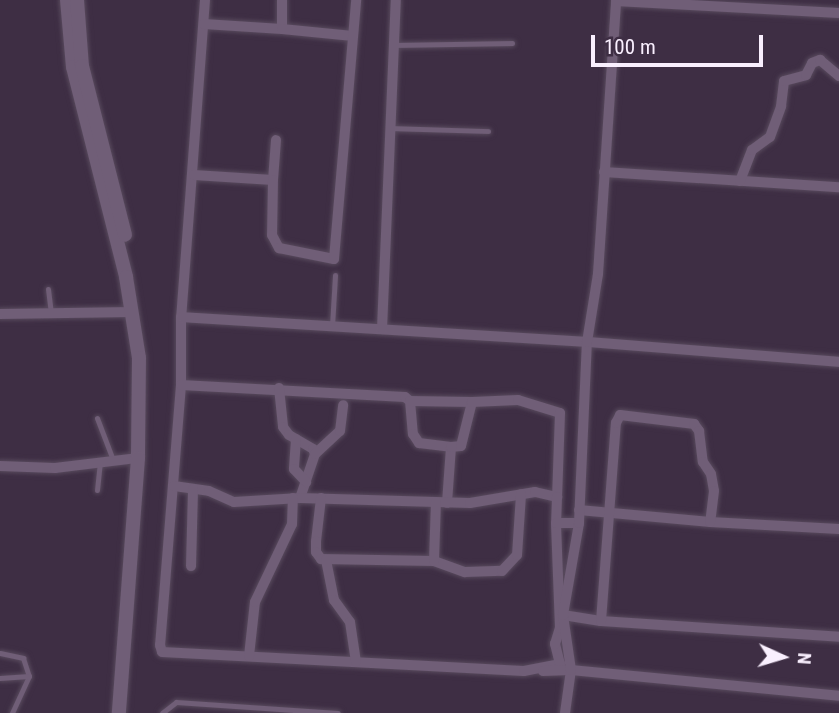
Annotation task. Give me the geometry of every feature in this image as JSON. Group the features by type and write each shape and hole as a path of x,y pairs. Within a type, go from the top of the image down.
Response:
{"street":[{"path":"67,0 73,67 81,108 133,312 139,358 138,458 119,713"},
{"path":"77,0 82,66 135,277 146,358 146,456 127,713"},
{"path":"205,0 194,175 181,317 181,385 160,645 162,652 566,673 571,670 839,696"},
{"path":"282,0 282,29"},
{"path":"276,140 272,235 279,248 334,259 356,0"},
{"path":"382,329 396,0"},
{"path":"565,713 571,670 563,615 579,523 587,342 598,274 616,1 839,13"},
{"path":"204,24 353,36"},
{"path":"740,181 752,150 770,137 781,106 784,81 806,75 812,63 820,60 839,76"},
{"path":"604,172 839,187"},
{"path":"194,175 273,180"},
{"path":"0,314 133,312"},
{"path":"181,317 587,342 839,362"},
{"path":"181,385 399,395 410,401 518,400 560,413 556,523 560,628 555,644 559,664 527,670"},
{"path":"279,388 283,427 296,439 308,445 315,454"},
{"path":"410,401 413,434 419,443 452,447 461,446 472,402"},
{"path":"248,656 255,602 292,524 296,498 306,482 315,454 340,431 343,405"},
{"path":"601,621 616,423 620,415 694,424 699,431 703,462 710,474 714,491 710,522"},
{"path":"296,439 294,469 306,482"},
{"path":"434,561 452,447"},
{"path":"0,466 55,468 138,458"},
{"path":"174,486 209,491 234,502 321,498 470,503 536,492 557,497"},
{"path":"191,566 193,489"},
{"path":"321,498 316,552 326,560 434,561 466,572 502,571 517,555 521,494"},
{"path":"579,510 710,522 839,529"},
{"path":"556,523 579,523"},
{"path":"326,560 334,600 351,622 356,662"},
{"path":"563,615 601,621 839,637"}],"lane":[{"path":"395,45 512,43"},
{"path":"391,128 488,131"},
{"path":"332,327 335,275"},
{"path":"48,289 51,313"},
{"path":"97,418 113,460"},
{"path":"97,490 100,461"},
{"path":"0,653 23,658 29,676 12,713"},
{"path":"0,678 29,676"},
{"path":"162,713 176,702 338,713"}]}
